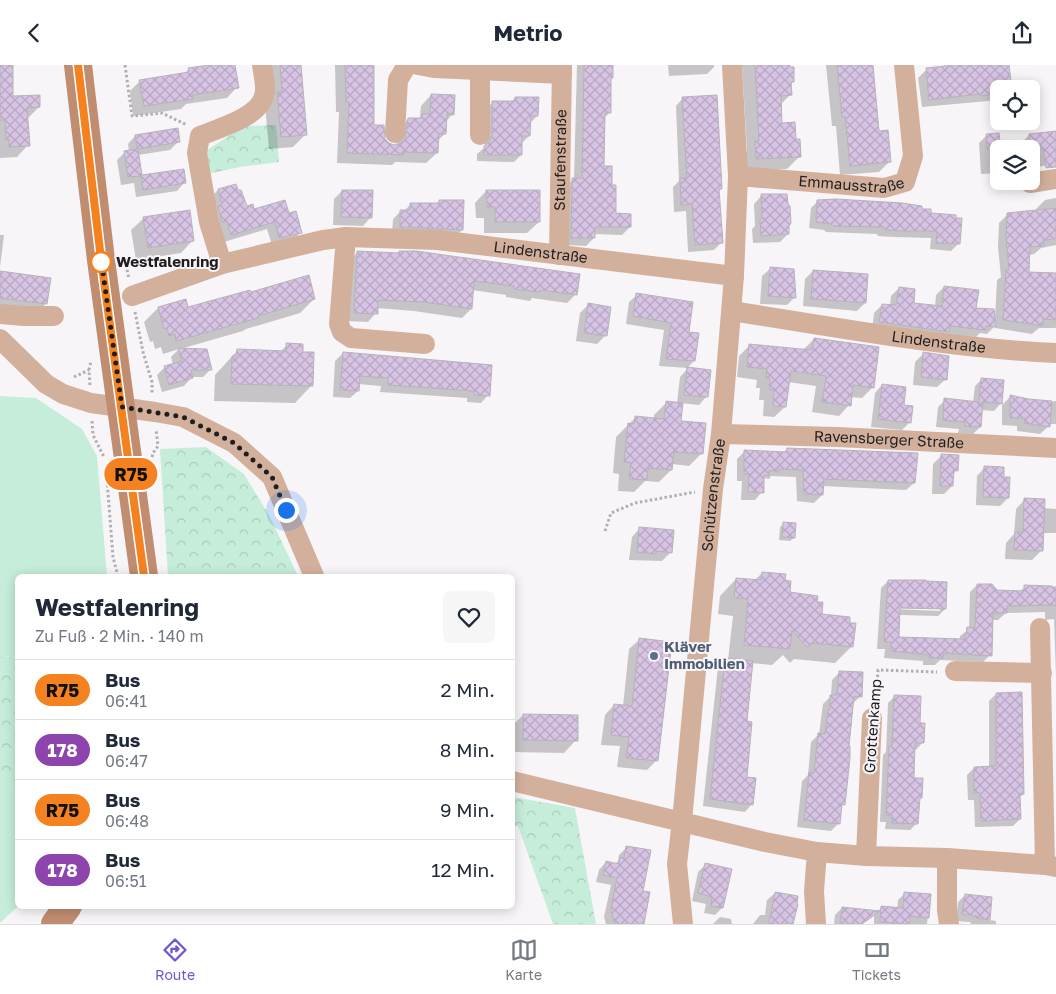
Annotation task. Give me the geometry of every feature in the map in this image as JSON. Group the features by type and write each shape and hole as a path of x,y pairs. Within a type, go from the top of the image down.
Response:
{"main road":[{"path":"78,65 101,259 144,574"},
{"path":"55,924 66,909"}],"street":[{"path":"222,264 209,221 197,153 200,136 242,118 259,108 265,95 262,65"},
{"path":"395,133 398,80 407,65"},
{"path":"418,65 434,68 480,70 562,70"},
{"name":"Schützenstraße","path":"683,924 677,864 713,489 721,434 734,276 738,176 732,65"},
{"name":"Emmausstraße","path":"738,176 884,188 904,182 913,156 904,65"},
{"path":"480,70 480,135"},
{"name":"Staufenstraße","path":"559,255 562,70"},
{"path":"1040,181 1056,179"},
{"path":"346,237 339,324 342,332 351,338 425,344"},
{"name":"Lindenstraße","path":"132,296 222,264 323,240 346,237 438,240 734,276"},
{"name":"Lindenstraße","path":"732,311 920,341 1056,353"},
{"path":"0,314 54,316"},
{"path":"0,339 46,384 63,394 91,403 183,417 234,443 272,477 313,574"},
{"name":"Ravensberger Straße","path":"721,434 837,437 1056,448"},
{"path":"515,782 817,853 947,858 1051,866 1050,775 1040,628"},
{"path":"955,671 1042,673"},
{"name":"Grottenkamp","path":"866,856 872,718"},
{"path":"816,924 814,891 817,853"},
{"path":"947,858 949,924"}],"path":[{"path":"125,65 132,116 162,113 189,127 200,136"},
{"path":"123,248 143,352 152,382 158,446 153,453 152,471"},
{"path":"605,531 611,513 634,503 713,489"},
{"name":"Grottenkamp","path":"872,718 876,707 878,670 941,673 955,671"}],"green space":[{"path":"276,125 279,162 240,167 208,174 204,152 244,126"},
{"path":"0,396 36,398 82,429 97,456 107,574 15,574 15,656 0,657"},
{"path":"206,447 244,474 269,515 297,574 168,574 160,449"},
{"path":"15,656 15,789 0,788 0,657"},
{"path":"0,788 15,789 15,909 0,923"},
{"path":"515,797 575,808 596,924 553,924 518,826 515,826"}],"building":[{"path":"0,65 13,65 13,96 40,95 40,107 27,108 30,146 9,147 9,139 6,140 5,120 0,120"},
{"path":"209,65 235,65 239,88 192,95 193,99 144,106 139,80 189,72 188,68"},
{"path":"280,65 301,65 307,135 281,137 277,92 282,92"},
{"path":"345,65 374,65 374,125 384,125 385,139 394,145 400,144 405,139 408,118 422,118 422,114 430,114 431,94 455,95 454,115 447,114 446,134 439,134 438,153 404,152 404,155 347,153 349,102 346,102"},
{"path":"584,65 613,65 611,113 605,113 604,166 612,166 612,185 616,185 616,213 631,214 631,227 595,227 595,238 571,238 572,178 582,178"},
{"path":"755,65 790,65 790,67 794,67 794,82 791,82 792,95 781,96 782,123 795,122 796,139 800,139 801,157 756,159 755,141 759,141"},
{"path":"837,65 873,65 879,131 888,130 891,162 850,166 845,116 842,117"},
{"path":"954,65 1009,65 1011,80 990,80 990,95 981,96 980,94 929,100 926,68"},
{"path":"717,95 722,189 719,189 723,243 695,245 692,204 681,205 680,178 687,178 682,97"},
{"path":"515,97 539,97 538,116 531,116 530,136 522,136 522,155 484,155 484,146 490,141 492,135 492,101 515,101"},
{"path":"178,128 180,142 138,149 142,175 184,169 186,183 143,190 141,176 128,177 124,151 137,149 135,135"},
{"path":"1056,131 1056,167 1046,168 1043,148 1040,149 1040,140 1029,140 1029,134"},
{"path":"999,133 1000,140 990,140 990,149 987,149 986,134"},
{"path":"236,184 238,190 241,190 247,206 253,204 254,209 285,200 289,213 296,211 302,233 279,238 275,222 231,235 227,221 222,222 221,219 218,206 222,205 218,189"},
{"path":"342,190 373,190 372,218 341,217"},
{"path":"486,190 540,190 540,222 495,222 495,207 487,207"},
{"path":"761,194 787,194 791,223 789,234 761,236"},
{"path":"836,199 902,203 922,206 922,209 931,209 931,213 956,215 956,218 962,218 960,244 936,243 937,231 886,230 884,227 833,226 816,222 817,200"},
{"path":"439,200 464,200 463,230 400,227 400,210 410,210 410,203 439,203"},
{"path":"1056,208 1056,238 1043,241 1044,246 1030,247 1029,272 1056,273 1056,320 1043,319 1043,326 1003,320 1006,270 1009,270 1006,238 1007,213"},
{"path":"190,210 194,241 148,248 143,217"},
{"path":"357,251 399,253 399,251 416,251 580,274 577,295 514,289 514,286 474,281 472,309 424,302 378,300 378,314 354,313"},
{"path":"770,267 794,269 796,298 768,296"},
{"path":"813,270 868,274 866,303 811,299"},
{"path":"0,271 51,278 47,304 0,298"},
{"path":"309,275 315,299 258,316 258,318 176,341 175,334 169,336 167,328 164,329 158,307 186,299 188,307 250,290 251,292"},
{"path":"944,286 979,290 976,308 994,309 996,327 986,326 985,330 950,326 949,332 879,322 882,304 896,305 899,287 915,289 914,303 942,306"},
{"path":"636,293 693,302 689,332 699,333 695,361 666,359 671,323 633,316"},
{"path":"588,303 611,307 607,336 584,333"},
{"path":"814,338 879,347 874,388 853,385 851,406 822,402 826,376 791,371 786,407 773,406 774,390 769,389 770,378 766,378 767,369 747,367 749,344 812,350"},
{"path":"286,343 303,344 303,352 314,352 313,386 231,384 232,356 236,356 237,349 286,351"},
{"path":"178,348 207,349 212,370 191,370 193,378 169,385 164,366 182,361"},
{"path":"343,352 492,365 490,396 474,395 474,391 388,385 388,378 360,376 359,391 340,390"},
{"path":"923,352 949,356 947,380 921,377"},
{"path":"687,367 711,370 708,397 684,395"},
{"path":"981,378 1004,380 1002,404 983,402 981,427 965,426 965,422 943,420 944,398 979,402"},
{"path":"882,384 906,387 904,405 913,406 911,423 878,419"},
{"path":"1010,395 1052,401 1050,427 1024,423 1025,418 1010,418"},
{"path":"666,401 683,403 681,421 706,423 703,454 674,452 672,470 648,468 647,480 629,479 631,462 624,462 628,423 634,424 635,416 664,419"},
{"path":"787,448 918,453 915,483 824,479 823,495 804,494 803,470 778,469 778,472 769,470 769,475 764,475 764,493 748,492 749,474 744,474 744,450 786,452"},
{"path":"941,454 959,455 958,471 954,470 953,486 940,486"},
{"path":"984,466 1004,467 1004,477 1010,477 1009,498 983,497"},
{"path":"1024,498 1045,499 1043,551 1014,550 1015,532 1023,532"},
{"path":"783,522 796,523 795,538 782,537"},
{"path":"639,527 674,530 672,553 656,551 656,554 637,552"},
{"path":"762,572 786,574 785,580 791,581 790,592 818,596 817,602 823,602 822,614 850,617 850,623 856,623 853,647 812,643 807,647 792,630 790,649 744,645 748,599 734,598 736,578 761,580"},
{"path":"888,580 947,582 946,609 900,608 899,637 964,639 967,627 975,628 977,584 992,584 997,590 1024,591 1024,585 1056,587 1056,605 1007,606 1007,613 993,613 992,656 943,653 943,658 929,658 930,655 891,651 891,642 884,642"},
{"path":"639,638 672,642 658,761 626,758 629,737 611,735 614,704 632,706"},
{"path":"725,658 753,661 747,721 752,722 747,777 756,778 753,805 710,799"},
{"path":"839,671 863,672 862,697 854,696 845,805 842,804 840,824 804,820 809,772 814,773 818,733 825,734 828,710 830,710 830,695 837,695"},
{"path":"1022,692 1024,794 1020,795 1021,819 981,821 980,793 974,793 974,767 996,766 996,693"},
{"path":"894,695 921,696 920,723 925,723 924,743 915,743 914,778 923,778 918,824 892,823 892,815 886,815 889,746 892,746"},
{"path":"523,714 578,715 578,741 523,740"},
{"path":"626,846 651,850 643,891 650,892 644,924 615,924 611,909 617,878 603,875 606,861 619,864 620,857 624,858"},
{"path":"705,863 732,869 723,908 711,906 712,897 698,893"},
{"path":"775,892 798,896 793,924 769,924"},
{"path":"904,892 931,894 929,918 910,916 909,924 880,922 881,906 903,908"},
{"path":"965,894 992,897 990,920 962,914"},
{"path":"842,907 880,911 862,924 840,924"}],"bus line":[{"name":"R75","path":"78,65 101,259 144,574"}],"place":[{"name":"Westfalenring","path":"101,262"},
{"name":"Kläver Immobilien","path":"654,656"}],"route":[{"path":"101,262 101,259 122,407 183,417 234,443 272,477 286,510"}]}
